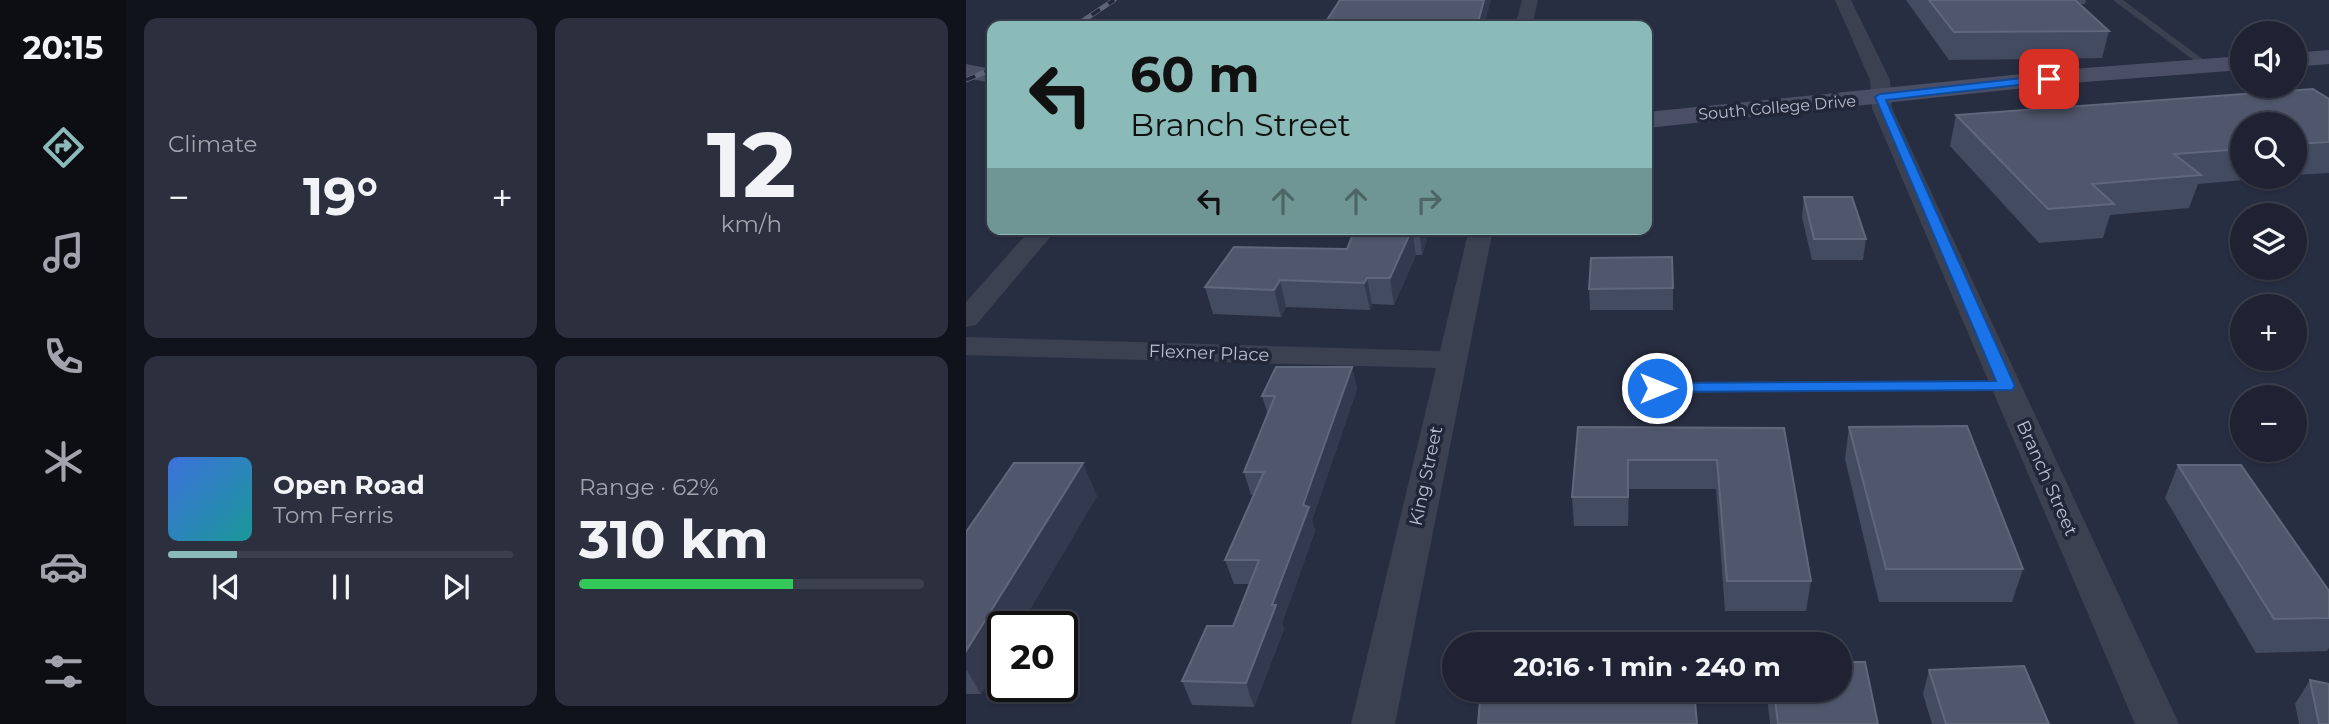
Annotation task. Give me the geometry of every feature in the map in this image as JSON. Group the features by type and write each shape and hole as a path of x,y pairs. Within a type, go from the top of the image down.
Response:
{"main road":[{"path":"2307,59 2329,57"},
{"name":"South College Drive","path":"1652,120 2072,76 2230,64"},
{"path":"966,71 987,75"}],"street":[{"path":"1525,21 1530,0"},
{"name":"Branch Street","path":"1843,0 1880,80 1880,97 2157,724"},
{"path":"966,319 1040,235"},
{"name":"King Street","path":"1373,724 1480,235"},
{"name":"Flexner Place","path":"966,346 1451,360"}],"lane":[{"path":"2117,0 2207,66"},
{"path":"1630,388 2007,386"}],"building":[{"path":"1340,0 1484,0 1478,21 1326,21"},
{"path":"1929,0 2075,0 2109,31 1954,32"},
{"path":"2307,89 2313,89 2329,99 2329,142 2307,143 2307,112 2230,112 2230,150 2174,154 2201,175 2092,184 2114,204 2048,209 1956,115 2230,95 2230,98 2307,98"},
{"path":"1804,197 1852,197 1866,239 1814,239"},
{"path":"1353,235 1409,235 1390,278 1367,278 1364,283 1280,280 1274,290 1205,287 1234,247 1347,249"},
{"path":"1672,257 1673,288 1589,289 1591,258"},
{"path":"1276,367 1352,367 1303,505 1309,507 1246,683 1182,681 1207,626 1233,626 1259,560 1225,560 1264,472 1244,472 1275,396 1262,396"},
{"path":"1967,426 2023,569 1886,569 1849,427"},
{"path":"1578,427 1784,428 1811,581 1727,581 1717,460 1628,460 1628,497 1572,497"},
{"path":"1014,463 1083,463 991,611 987,611 987,617 966,651 966,532"},
{"path":"2178,465 2241,465 2329,591 2329,618 2274,619"},
{"path":"1852,662 1865,662 1878,724 1778,724 1775,702 1852,702"},
{"path":"2024,666 2049,724 1946,724 1929,670"},
{"path":"2310,680 2329,684 2329,724 2319,724"},
{"path":"1480,702 1695,702 1697,724 1478,724"}],"railway":[{"path":"1082,21 1114,0"},
{"path":"966,80 987,71"}],"route":[{"path":"1657,388 2007,386 1882,108 1880,97 2049,79"}]}
